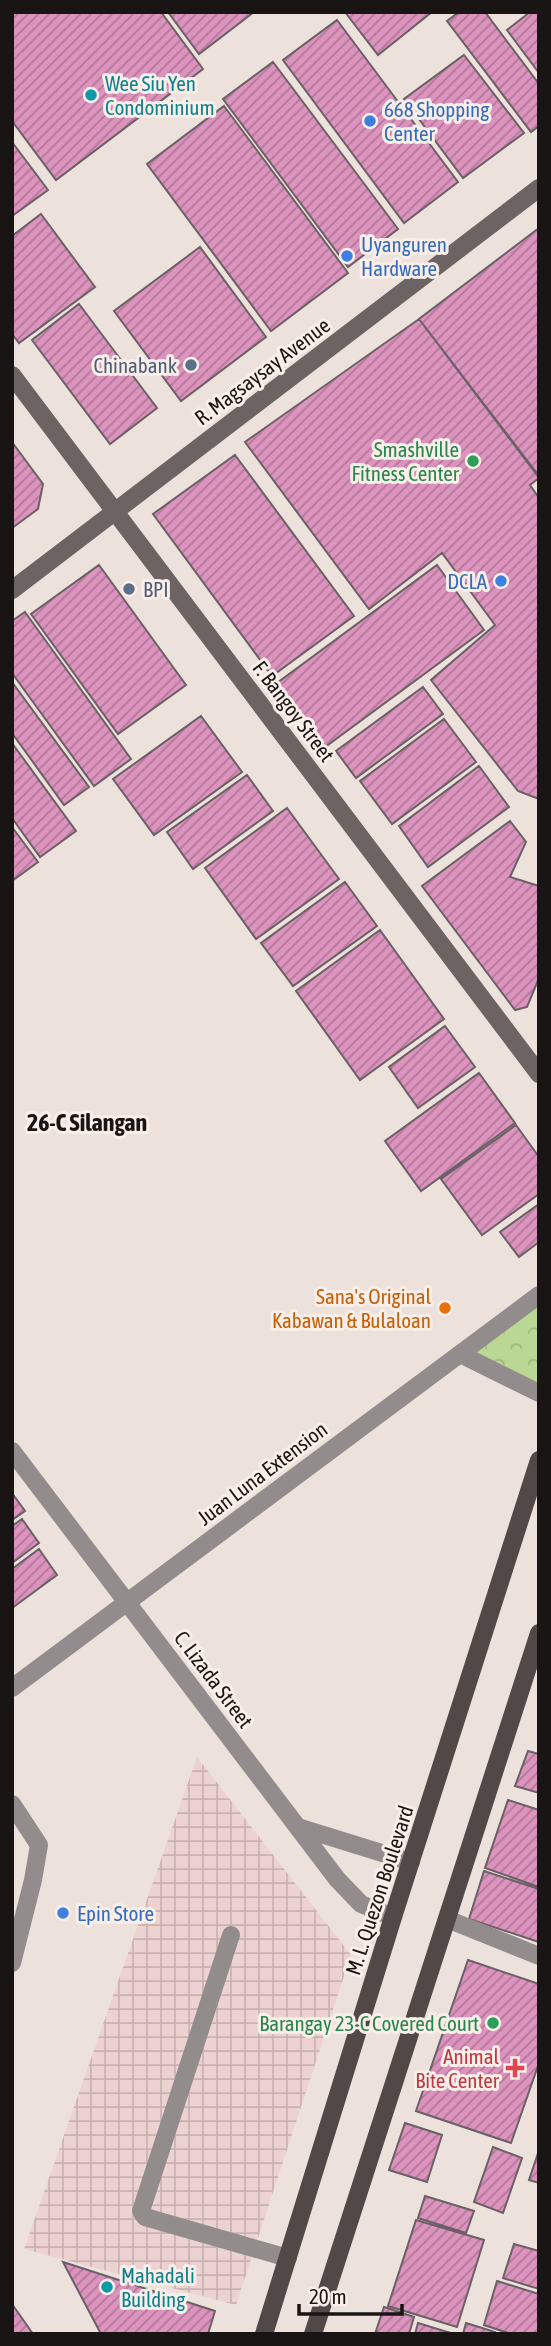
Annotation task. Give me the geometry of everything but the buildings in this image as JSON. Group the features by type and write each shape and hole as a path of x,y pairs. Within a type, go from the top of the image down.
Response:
{"main road":[{"name":"M. L. Quezon Boulevard","path":"264,2334 393,1917 539,1460"},
{"path":"313,2334 539,1633"}],"street":[{"name":"R. Magsaysay Avenue","path":"12,590 539,188"},
{"name":"F. Bangoy Street","path":"12,375 539,1074"},
{"name":"Juan Luna Extension","path":"12,1688 539,1295"},
{"path":"460,1354 539,1393"},
{"name":"C. Lizada Street","path":"12,1451 337,1879 361,1904 393,1917"},
{"path":"12,1804 39,1845 12,1963"},
{"path":"298,1827 411,1862"},
{"path":"447,1919 539,1956"},
{"path":"231,1935 141,2211 145,2217 288,2258"}],"shaded area":[{"path":"197,1757 351,1955 236,2305 24,2249"}],"green space":[{"path":"539,1305 539,1385 477,1356 474,1351"}],"place":[{"name":"Wee Siu Yen Condominium","path":"91,95"},
{"name":"668 Shopping Center","path":"370,121"},
{"name":"Uyanguren Hardware","path":"347,256"},
{"name":"Chinabank","path":"191,365"},
{"name":"Smashville Fitness Center","path":"473,461"},
{"name":"DCLA","path":"501,581"},
{"name":"BPI","path":"129,589"},
{"name":"Sana's Original Kabawan & Bulaloan","path":"445,1308"},
{"name":"Epin Store","path":"63,1913"},
{"name":"Barangay 23-C Covered Court","path":"493,2023"},
{"name":"Animal Bite Center","path":"515,2068"},
{"name":"Mahadali Building","path":"107,2287"}],"district":[{"name":"26-C Silangan","path":"87,1122"}]}
